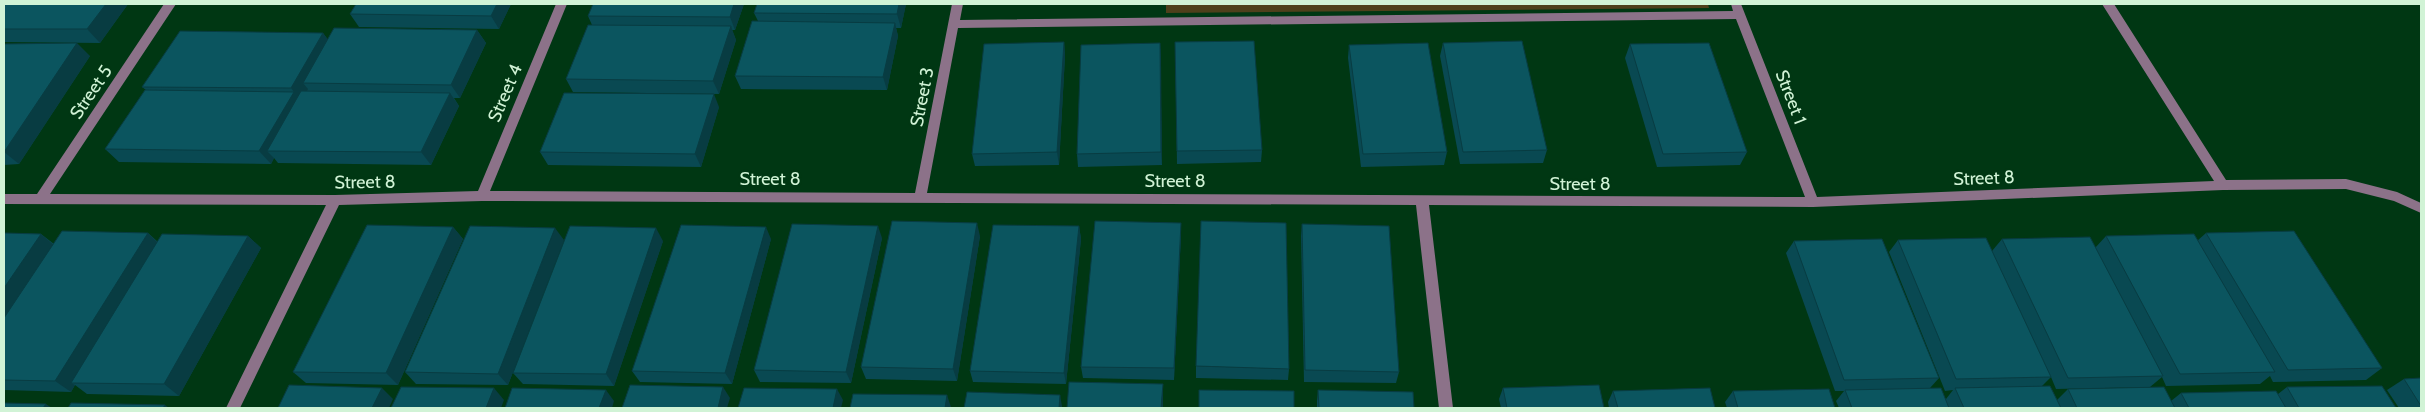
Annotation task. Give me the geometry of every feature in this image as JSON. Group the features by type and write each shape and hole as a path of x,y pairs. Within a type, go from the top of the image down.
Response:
{"street":[{"name":"Street 5","path":"40,199 170,4"},
{"name":"Street 4","path":"482,196 561,4"},
{"name":"Street 3","path":"920,197 957,4"},
{"name":"Street 1","path":"1736,4 1813,202"},
{"path":"2108,4 2224,185"},
{"path":"954,24 1741,16"},
{"name":"Street 8","path":"4,199 335,200 482,196 1813,202 2224,185 2346,184 2397,197 2421,208"},
{"path":"233,408 335,200"},
{"path":"1422,200 1446,408"}],"shaded area":[{"path":"1166,4 1708,4 1709,8 1166,13"}],"building":[{"path":"4,4 106,4 87,29 4,29"},
{"path":"356,4 497,4 491,16 350,14"},
{"path":"593,4 734,4 730,17 588,16"},
{"path":"757,4 899,4 897,14 754,13"},
{"path":"752,21 895,23 883,77 735,76"},
{"path":"588,25 731,26 713,81 566,79"},
{"path":"334,28 477,30 451,85 303,83"},
{"path":"180,31 323,33 291,88 142,87"},
{"path":"1254,41 1262,150 1177,151 1175,42"},
{"path":"1522,41 1547,150 1463,152 1443,43"},
{"path":"1064,42 1057,152 972,154 984,44"},
{"path":"77,43 4,152 4,44"},
{"path":"1160,43 1161,152 1077,154 1081,45"},
{"path":"1428,43 1447,152 1363,154 1349,45"},
{"path":"1709,43 1747,152 1663,154 1630,44"},
{"path":"145,90 294,92 259,151 105,149"},
{"path":"301,91 450,93 421,152 267,151"},
{"path":"564,93 714,94 695,154 540,152"},
{"path":"892,221 977,223 953,369 861,367"},
{"path":"1095,221 1181,223 1174,368 1081,367"},
{"path":"1201,221 1286,223 1289,369 1196,366"},
{"path":"792,224 878,226 846,372 754,370"},
{"path":"1302,224 1389,226 1399,372 1305,370"},
{"path":"367,225 453,227 386,373 293,372"},
{"path":"681,225 766,227 725,373 632,371"},
{"path":"993,225 1079,226 1064,373 970,371"},
{"path":"470,226 555,228 498,374 405,372"},
{"path":"570,226 656,228 606,374 513,373"},
{"path":"62,231 148,233 55,381 4,380 4,318"},
{"path":"2294,231 2382,368 2288,370 2206,233"},
{"path":"4,233 41,234 4,288"},
{"path":"162,234 248,236 164,384 71,383"},
{"path":"2194,234 2275,372 2180,374 2106,236"},
{"path":"2090,237 2163,376 2068,378 2002,239"},
{"path":"1986,238 2051,377 1956,379 1898,240"},
{"path":"1882,239 1939,378 1844,380 1794,241"},
{"path":"2421,378 2421,406 2404,379"},
{"path":"1069,382 1163,384 1161,408 1067,408"},
{"path":"289,385 382,388 372,408 278,408"},
{"path":"630,385 723,387 718,408 622,408"},
{"path":"1599,385 1604,408 1507,408 1503,388"},
{"path":"2050,386 2061,408 1964,408 1955,388"},
{"path":"2382,386 2396,408 2299,408 2287,387"},
{"path":"401,387 494,388 486,408 391,408"},
{"path":"2164,387 2175,408 2077,408 2068,389"},
{"path":"512,388 606,390 599,408 505,408"},
{"path":"744,388 837,389 833,408 738,408"},
{"path":"1710,388 1715,408 1618,408 1613,391"},
{"path":"1941,388 1949,408 1852,408 1845,390"},
{"path":"1829,389 1835,408 1738,408 1733,391"},
{"path":"1199,390 1294,391 1294,408 1199,408"},
{"path":"1318,390 1413,392 1414,408 1319,408"},
{"path":"2276,391 2286,408 2189,408 2181,393"},
{"path":"967,392 1060,395 1059,408 964,408"},
{"path":"853,394 947,395 945,408 850,408"},
{"path":"4,403 46,404 43,408 4,408"},
{"path":"71,403 165,405 163,408 68,408"}]}
